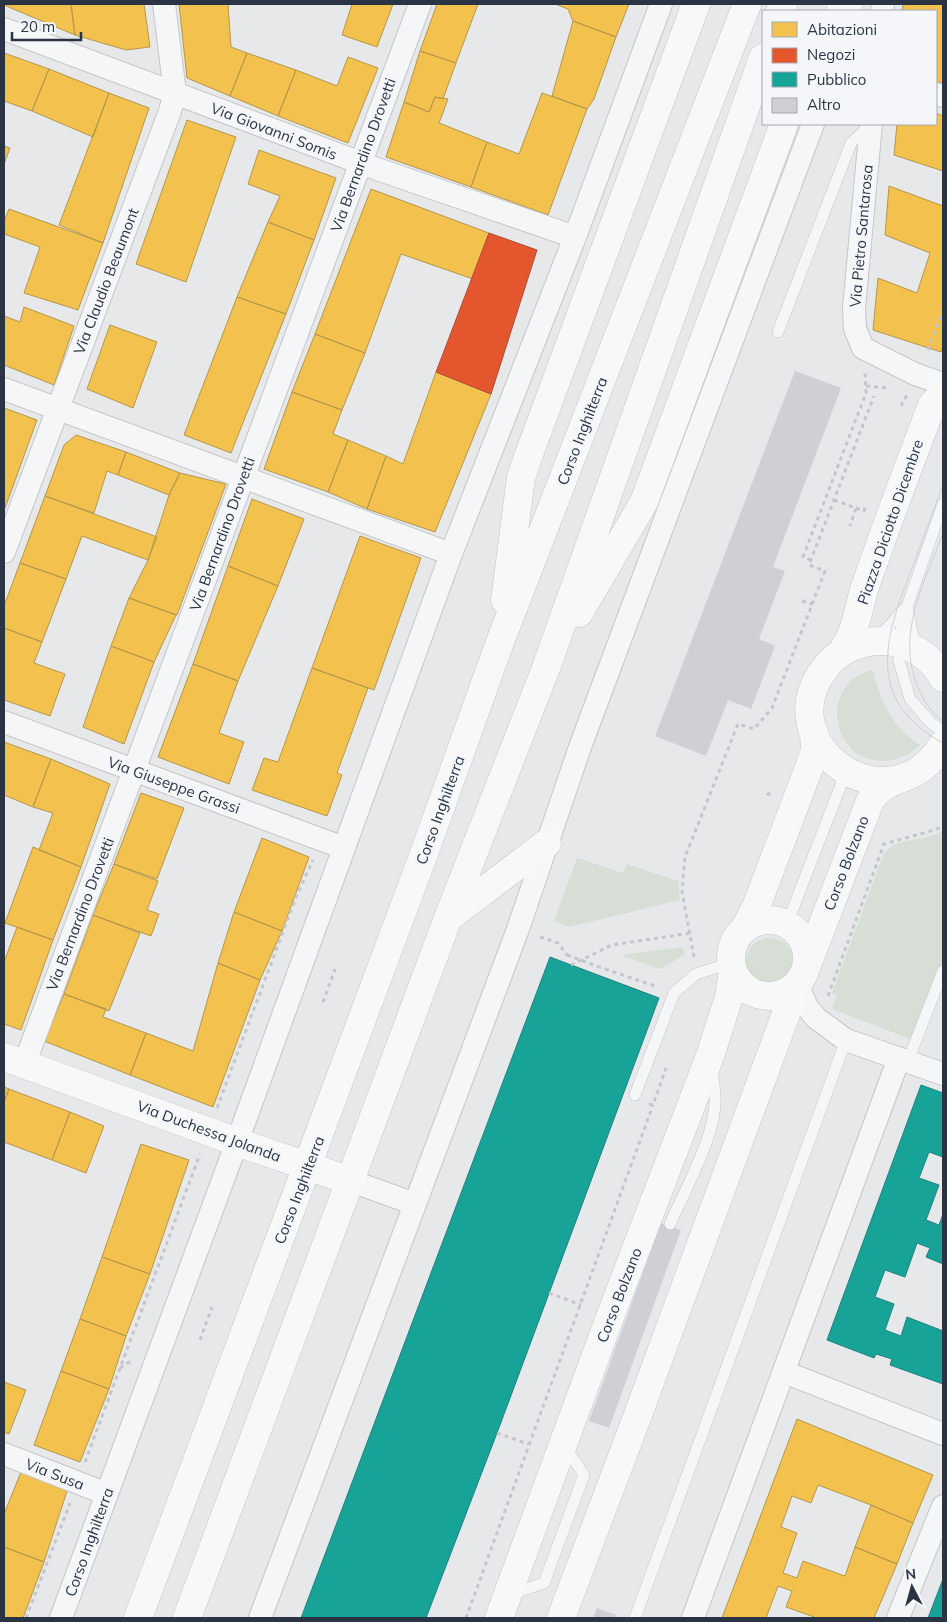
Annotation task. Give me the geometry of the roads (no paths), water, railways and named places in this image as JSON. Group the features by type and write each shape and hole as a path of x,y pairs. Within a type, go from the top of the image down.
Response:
{"main road":[{"path":"500,642 519,493 525,464 696,4"},
{"name":"Corso Inghilterra","path":"138,1618 422,859 500,642 747,4"},
{"path":"187,1618 448,918 546,668 762,61"},
{"path":"546,668 644,502 784,125"},
{"name":"Piazza Diciotto Dicembre","path":"925,769 888,781 857,777 846,772 826,755 814,732 810,710 814,691 822,673 834,658 850,648 865,585 932,406 943,394"},
{"path":"850,648 875,641 889,641 911,648 935,666 943,678"},
{"path":"745,928 765,920 776,920 787,924 798,933 806,946 807,956 801,977 784,993 761,995 746,989 736,977 732,967 733,945 756,907 810,765 815,750 814,732"},
{"path":"925,769 943,744"},
{"name":"Corso Bolzano","path":"561,1618 801,977 870,801 875,793 884,785 925,769"},
{"path":"448,918 547,844"},
{"name":"Corso Bolzano","path":"504,1607 710,1056 729,997 732,967"},
{"name":"Via Duchessa Jolanda","path":"14,1061 237,1142 351,1181"}],"street":[{"name":"Via Claudio Beaumont","path":"4,552 170,111 174,93 164,4"},
{"name":"Via Bernardino Drovetti","path":"14,1061 134,771 420,4"},
{"name":"Corso Inghilterra","path":"61,1618 451,554 575,237 661,4"},
{"name":"Via Giovanni Somis","path":"4,29 360,163 575,237"},
{"path":"260,1618 518,929 584,738 813,125"},
{"name":"Via Pietro Santarosa","path":"871,125 854,308 855,330 862,348 915,374 943,384"},
{"path":"4,390 451,554"},
{"name":"Via Giuseppe Grassi","path":"4,722 344,848"},
{"path":"801,977 808,1007 816,1018 846,1040 943,1074"},
{"path":"693,1618 784,1372 904,1060"},
{"name":"Via Duchessa Jolanda","path":"351,1181 415,1204"},
{"path":"784,1372 943,1434"},
{"name":"Via Susa","path":"4,1454 107,1494"},
{"path":"898,1618 943,1506"}],"lane":[{"path":"778,332 850,143 870,125"},
{"path":"911,648 902,621 943,504"},
{"path":"850,648 882,634 907,605"},
{"path":"907,605 913,637 911,648 899,661 910,699 932,724 943,731"},
{"path":"787,924 846,772"},
{"path":"635,1095 674,993 696,974 732,967"},
{"path":"904,1060 943,971"},
{"path":"635,1618 846,1040"},
{"path":"670,1224 698,1164 713,1118 715,1098 710,1056"}],"tram line":[{"path":"943,485 901,596 889,644 888,667 891,688 901,708 918,726 943,743"},
{"path":"943,533 915,608 910,646 911,666 919,690 931,710 943,722"}]}
